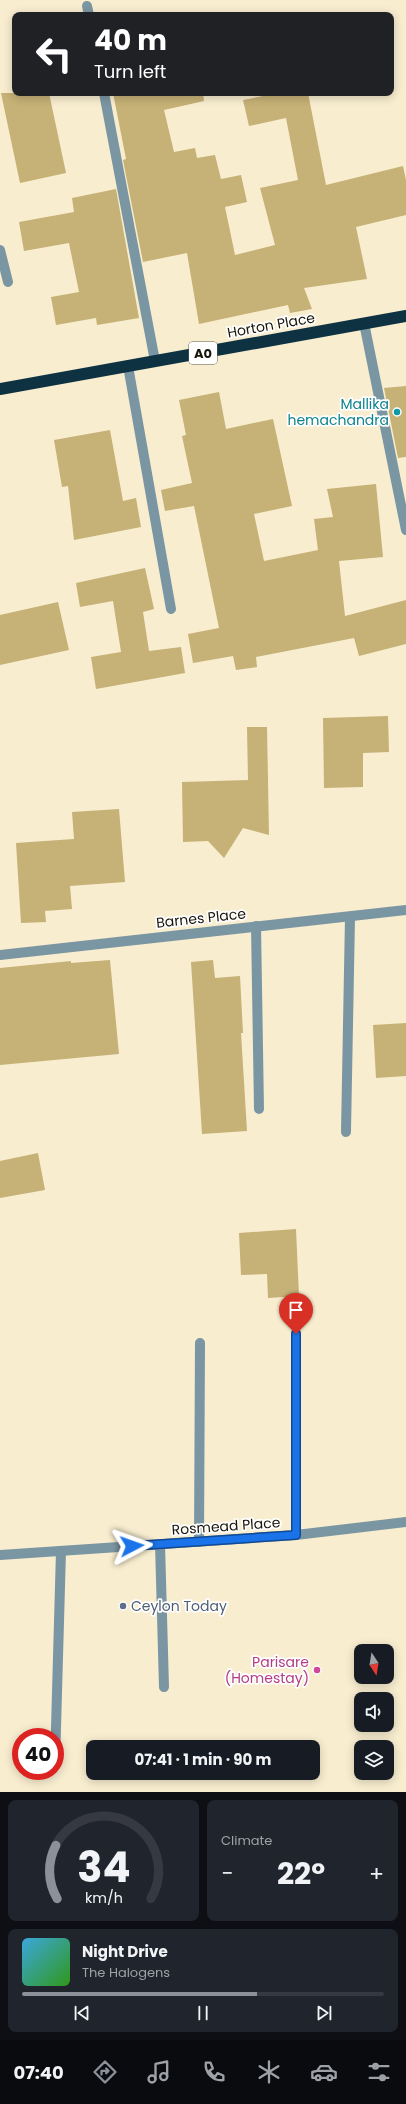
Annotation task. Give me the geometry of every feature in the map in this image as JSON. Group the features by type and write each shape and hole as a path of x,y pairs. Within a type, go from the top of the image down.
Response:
{"highway":[{"name":"Horton Place","path":"0,389 406,316"}],"street":[{"path":"105,96 155,361"},
{"path":"0,250 8,282"},
{"path":"364,323 406,530"},
{"path":"128,366 171,609"},
{"name":"Barnes Place","path":"0,955 406,910"},
{"path":"346,1132 350,917"},
{"path":"256,926 260,1109"},
{"path":"296,1334 296,1535"},
{"path":"199,1542 200,1343"},
{"name":"Rosmead Place","path":"0,1555 296,1535 406,1522"},
{"path":"160,1544 164,1687"},
{"path":"56,1728 61,1551"}],"building":[{"path":"1,93 12,93 12,96 50,96 66,173 20,183"},
{"path":"114,96 203,96 204,101 164,110 174,152 195,148 197,158 215,155 221,179 241,175 247,202 225,207 235,255 275,245 260,188 298,180 286,118 249,126 243,100 263,96 309,96 326,185 403,166 406,180 406,215 356,227 367,279 304,288 312,309 290,313 288,305 199,324 187,253 143,262 123,160 126,159"},
{"path":"116,189 139,318 97,325 96,318 56,325 51,297 79,292 69,243 24,251 19,222 74,212 72,198"},
{"name":"Mallika hemachandra","path":"406,386 406,457 398,458 384,388"},
{"path":"219,392 226,429 273,419 292,506 254,514 264,561 318,550 314,519 333,517 327,489 376,484 383,557 339,561 345,616 406,600 406,644 359,656 354,638 256,657 257,667 236,670 233,656 193,663 188,634 219,628 194,506 165,511 161,490 192,483 182,436 186,435 179,400"},
{"path":"110,430 123,501 136,498 141,527 74,540 68,486 62,487 54,440"},
{"path":"145,568 154,609 143,612 149,651 181,647 185,673 96,689 91,657 121,652 113,601 80,607 76,583"},
{"path":"58,602 69,650 0,665 0,615"},
{"path":"388,716 389,752 363,753 363,787 324,788 323,718"},
{"path":"247,727 267,727 269,835 243,828 224,858 208,841 183,842 182,782 248,780"},
{"path":"119,809 125,882 70,886 72,909 45,911 46,922 21,923 16,843 74,839 72,812"},
{"path":"110,960 119,1054 0,1065 0,968 71,961 71,963"},
{"path":"213,960 215,978 240,976 243,1033 241,1033 247,1131 202,1134 191,962"},
{"path":"406,1023 406,1076 376,1078 373,1025"},
{"path":"38,1153 45,1190 0,1198 0,1161"},
{"path":"296,1229 299,1296 268,1298 267,1274 241,1275 239,1233"}],"place":[{"name":"Mallika hemachandra","path":"397,412"},
{"name":"Ceylon Today","path":"123,1606"},
{"name":"Parisare (Homestay)","path":"317,1670"}],"route":[{"path":"132,1546 296,1535 296,1334"}]}
